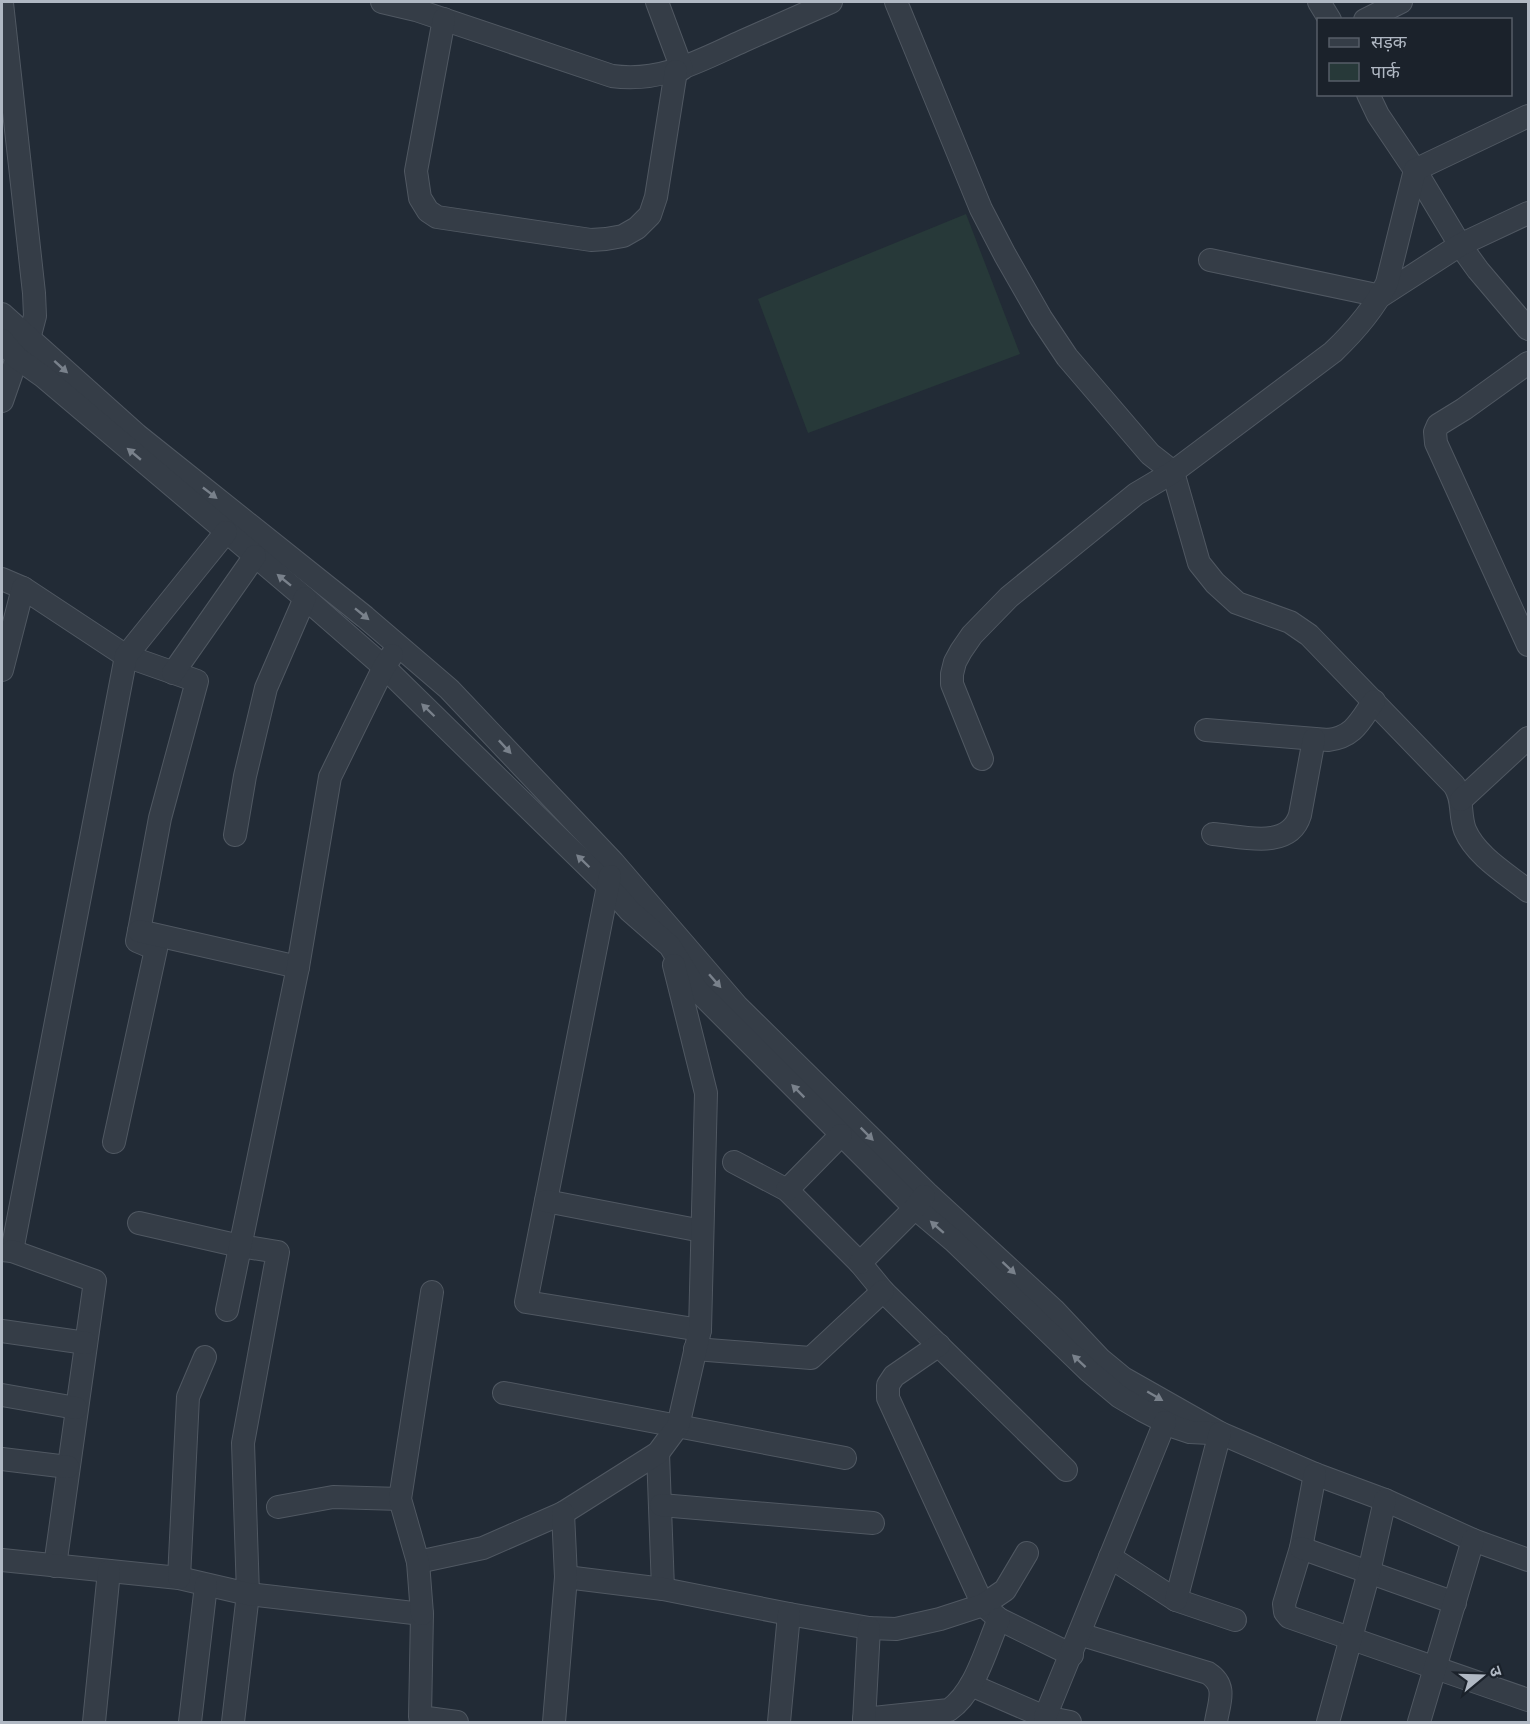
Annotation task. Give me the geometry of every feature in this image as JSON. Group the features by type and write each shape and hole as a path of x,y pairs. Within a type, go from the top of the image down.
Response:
{"street":[{"path":"382,2 417,6 444,19 612,76 631,79 679,70 831,2"},
{"path":"444,19 416,171 420,198 428,210 437,217 591,240 623,236 637,228 650,215 656,196 679,70 657,2"},
{"path":"896,2 981,209 1041,318 1067,357 1150,454 1173,472 1199,563 1215,583 1237,603 1290,622 1309,635 1454,785 1461,800 1465,830 1472,842 1492,862 1528,891"},
{"path":"1319,2 1329,18"},
{"path":"1369,18 1401,2"},
{"path":"2,3 35,316 2,401"},
{"path":"1369,96 1378,115 1460,244 1478,270 1528,329"},
{"path":"1415,170 1528,116"},
{"path":"982,759 952,684 951,674 955,662 972,635 1009,597 1137,494 1173,472 1333,352 1348,338 1381,296 1387,283 1415,170"},
{"path":"1210,260 1381,296 1460,244 1528,213"},
{"path":"2,314 23,349 44,377 305,597 384,667 608,886 630,911 673,941 697,990 841,1135 1054,1310 1100,1359 1117,1384 1142,1410 1190,1432 1220,1433"},
{"path":"2,340 23,349 137,435 399,645 449,689 613,862 673,941 921,1200"},
{"path":"1528,363 1464,409 1446,419 1438,425 1435,432 1436,443 1528,645"},
{"path":"55,1566 95,1281 7,1251 126,656 226,532"},
{"path":"172,673 255,556"},
{"path":"2,579 23,588 126,656 197,681 160,818 137,941 156,949 114,1142"},
{"path":"2,670 23,588"},
{"path":"235,835 245,776 266,688 305,597"},
{"path":"227,1310 298,967 330,777 384,667 399,645"},
{"path":"1206,730 1328,740 1344,737 1357,726 1374,701"},
{"path":"1461,800 1528,738"},
{"path":"1213,834 1274,839 1291,830 1298,823 1314,739"},
{"path":"613,862 526,1302 697,1339 811,1358 884,1291"},
{"path":"139,931 298,967"},
{"path":"418,1562 483,1548 563,1513 658,1453 678,1426 697,1339 706,1092 673,941"},
{"path":"787,1190 841,1135"},
{"path":"734,1162 787,1190 860,1263 884,1291 1066,1470"},
{"path":"860,1263 921,1200"},
{"path":"546,1201 702,1231"},
{"path":"140,1223 240,1246 278,1252 243,1443 248,1594 233,1722"},
{"path":"432,1292 400,1499 418,1562 422,1614 420,1720 457,1722"},
{"path":"2,1331 86,1343"},
{"path":"939,1345 894,1376 888,1386 888,1398 991,1612"},
{"path":"179,1578 188,1397 205,1357"},
{"path":"1117,1384 1220,1433 1315,1474 1385,1500 1473,1540 1528,1560"},
{"path":"504,1393 845,1458"},
{"path":"2,1395 76,1408"},
{"path":"1045,1717 1165,1422"},
{"path":"1176,1600 1220,1433"},
{"path":"658,1453 663,1589"},
{"path":"2,1459 68,1467"},
{"path":"1315,1474 1301,1548 1284,1604 1285,1612 1289,1617 1528,1700"},
{"path":"278,1507 333,1497 400,1499"},
{"path":"1328,1722 1369,1572 1385,1500"},
{"path":"661,1505 873,1522"},
{"path":"554,1722 566,1577 563,1513"},
{"path":"1419,1722 1473,1540"},
{"path":"1301,1548 1455,1603"},
{"path":"869,1628 864,1720 949,1710 968,1691 991,1612 1027,1553"},
{"path":"1110,1557 1176,1600 1235,1620"},
{"path":"2,1560 179,1578 248,1594 422,1614"},
{"path":"94,1722 109,1571"},
{"path":"566,1577 663,1589 869,1628 896,1629 936,1620 991,1612 1072,1655"},
{"path":"189,1722 206,1585"},
{"path":"779,1722 789,1614"},
{"path":"1079,1634 1208,1673 1216,1678 1220,1684 1221,1693 1215,1722"},
{"path":"968,1691 1045,1717 1070,1722"}],"green space":[{"path":"966,214 1020,354 808,433 758,299"}]}
